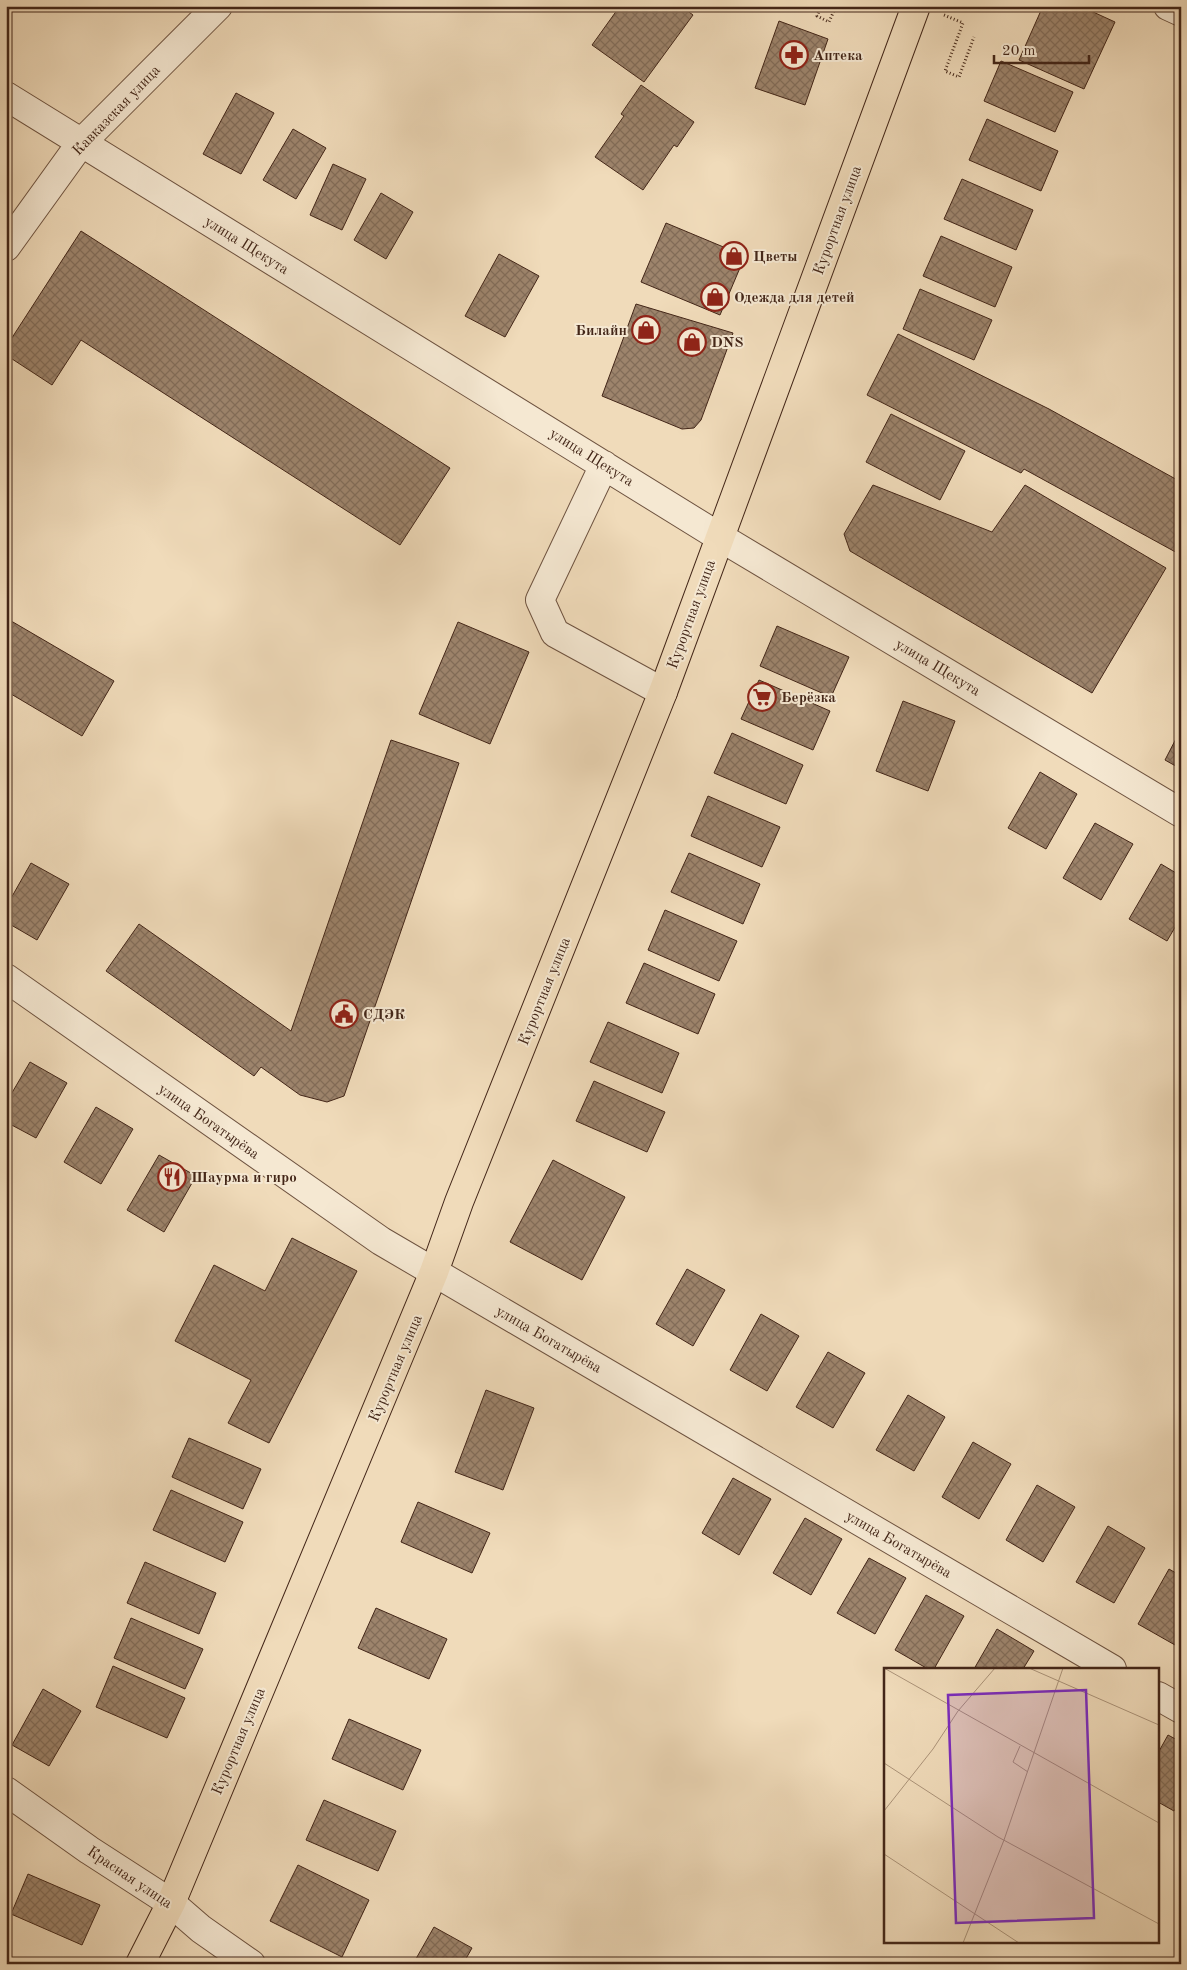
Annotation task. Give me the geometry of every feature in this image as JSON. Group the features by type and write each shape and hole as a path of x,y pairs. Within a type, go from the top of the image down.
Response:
{"main road":[{"name":"Курортная улица","path":"140,1964 171,1903 434,1272 459,1202 663,692 718,536 916,6"}],"street":[{"name":"Кавказская улица","path":"6,247 81,143 218,6"},
{"path":"1168,6 1181,12"},
{"name":"улица Щекута","path":"6,96 718,536 1181,813"},
{"path":"604,465 540,600 556,633 663,692"},
{"name":"улица Богатырёва","path":"6,978 360,1228 1110,1668"},
{"path":"1160,1697 1181,1709"},
{"name":"Красная улица","path":"6,1791 89,1850 171,1903 201,1929 252,1964"}],"path":[{"path":"821,6 817,16 829,22 836,6"},
{"path":"964,23 945,71 959,77 974,37"}],"building":[{"path":"620,6 681,6 693,15 644,82 592,45"},
{"path":"1043,6 1080,6 1115,22 1084,89 1019,60"},
{"path":"779,21 828,39 805,105 755,88"},
{"path":"1001,61 1073,92 1055,132 984,101"},
{"path":"641,85 694,122 677,147 674,145 643,190 595,157 624,116 621,114"},
{"path":"236,93 274,113 241,174 203,154"},
{"path":"987,119 1058,151 1041,191 969,160"},
{"path":"293,129 326,148 296,199 263,180"},
{"path":"333,164 366,179 342,230 310,215"},
{"path":"962,179 1033,210 1016,250 944,219"},
{"path":"381,193 413,212 386,259 354,240"},
{"path":"666,223 745,256 720,315 641,282"},
{"path":"81,231 450,468 400,545 81,340 52,385 6,355 6,347"},
{"path":"941,236 1012,267 995,307 923,276"},
{"path":"499,254 539,276 505,337 465,316"},
{"path":"920,289 992,320 974,360 903,329"},
{"path":"636,304 733,333 701,420 694,428 682,429 602,396"},
{"path":"898,334 1049,409 1181,482 1181,555 1024,469 1021,473 867,395"},
{"path":"891,414 965,451 940,500 866,462"},
{"path":"873,485 992,532 1025,485 1166,568 1092,693 850,551 844,534"},
{"path":"6,618 114,681 82,736 6,691"},
{"path":"458,622 529,652 490,744 419,714"},
{"path":"777,626 849,657 831,697 760,666"},
{"path":"759,680 830,711 813,750 741,719"},
{"path":"903,701 955,721 928,791 876,771"},
{"path":"1181,729 1181,769 1165,760"},
{"path":"732,733 803,765 786,804 714,773"},
{"path":"391,740 459,763 344,1096 327,1102 300,1095 261,1067 254,1076 106,971 139,924 291,1031"},
{"path":"1040,772 1077,794 1046,849 1008,828"},
{"path":"708,796 780,827 762,867 691,836"},
{"path":"1095,823 1133,844 1101,900 1063,878"},
{"path":"689,853 760,884 743,924 671,892"},
{"path":"31,863 69,884 37,940 6,922 6,907"},
{"path":"1161,864 1181,876 1181,917 1167,941 1129,919"},
{"path":"665,910 737,941 719,981 648,950"},
{"path":"644,963 715,994 698,1034 626,1003"},
{"path":"608,1022 679,1053 662,1093 590,1062"},
{"path":"30,1062 67,1083 36,1138 6,1122 6,1103"},
{"path":"594,1081 665,1112 647,1152 576,1121"},
{"path":"96,1107 133,1129 101,1184 64,1162"},
{"path":"159,1155 196,1176 164,1232 127,1210"},
{"path":"553,1160 625,1197 582,1280 510,1242"},
{"path":"292,1238 357,1271 269,1443 228,1423 251,1380 175,1341 214,1265 265,1291"},
{"path":"687,1269 725,1290 693,1346 656,1324"},
{"path":"761,1314 799,1336 767,1391 730,1370"},
{"path":"828,1352 865,1373 833,1428 796,1407"},
{"path":"486,1390 534,1408 503,1490 455,1472"},
{"path":"908,1395 945,1417 914,1471 876,1450"},
{"path":"189,1438 261,1469 243,1509 172,1477"},
{"path":"973,1442 1011,1464 979,1519 942,1497"},
{"path":"733,1478 771,1499 739,1555 702,1533"},
{"path":"1037,1485 1075,1507 1043,1562 1006,1540"},
{"path":"171,1490 243,1522 225,1562 153,1530"},
{"path":"418,1502 490,1533 472,1573 401,1542"},
{"path":"805,1518 842,1539 811,1595 773,1573"},
{"path":"1108,1526 1145,1548 1114,1603 1076,1582"},
{"path":"869,1558 906,1578 875,1634 837,1613"},
{"path":"145,1562 216,1593 199,1634 127,1603"},
{"path":"1169,1569 1181,1576 1181,1636 1175,1645 1138,1624"},
{"path":"926,1595 964,1616 935,1668 926,1668 895,1650"},
{"path":"376,1608 447,1639 429,1679 358,1648"},
{"path":"131,1618 203,1649 185,1689 114,1658"},
{"path":"997,1629 1034,1651 1024,1668 975,1668"},
{"path":"113,1666 185,1698 167,1738 96,1707"},
{"path":"43,1689 81,1711 49,1766 12,1745"},
{"path":"349,1719 421,1750 403,1790 332,1759"},
{"path":"1168,1735 1181,1742 1181,1800 1174,1811 1160,1803 1160,1749"},
{"path":"324,1800 396,1831 378,1871 306,1840"},
{"path":"298,1865 369,1900 342,1957 270,1921"},
{"path":"28,1874 100,1905 82,1945 11,1914"},
{"path":"434,1927 472,1948 463,1964 413,1964"}],"place":[{"name":"Аптека","path":"794,55"},
{"name":"Цветы","path":"734,256"},
{"name":"Одежда для детей","path":"715,297"},
{"name":"Билайн","path":"646,330"},
{"name":"DNS","path":"692,342"},
{"name":"Берёзка","path":"762,697"},
{"name":"СДЭК","path":"344,1014"},
{"name":"Шаурма и гиро","path":"172,1177"}]}
